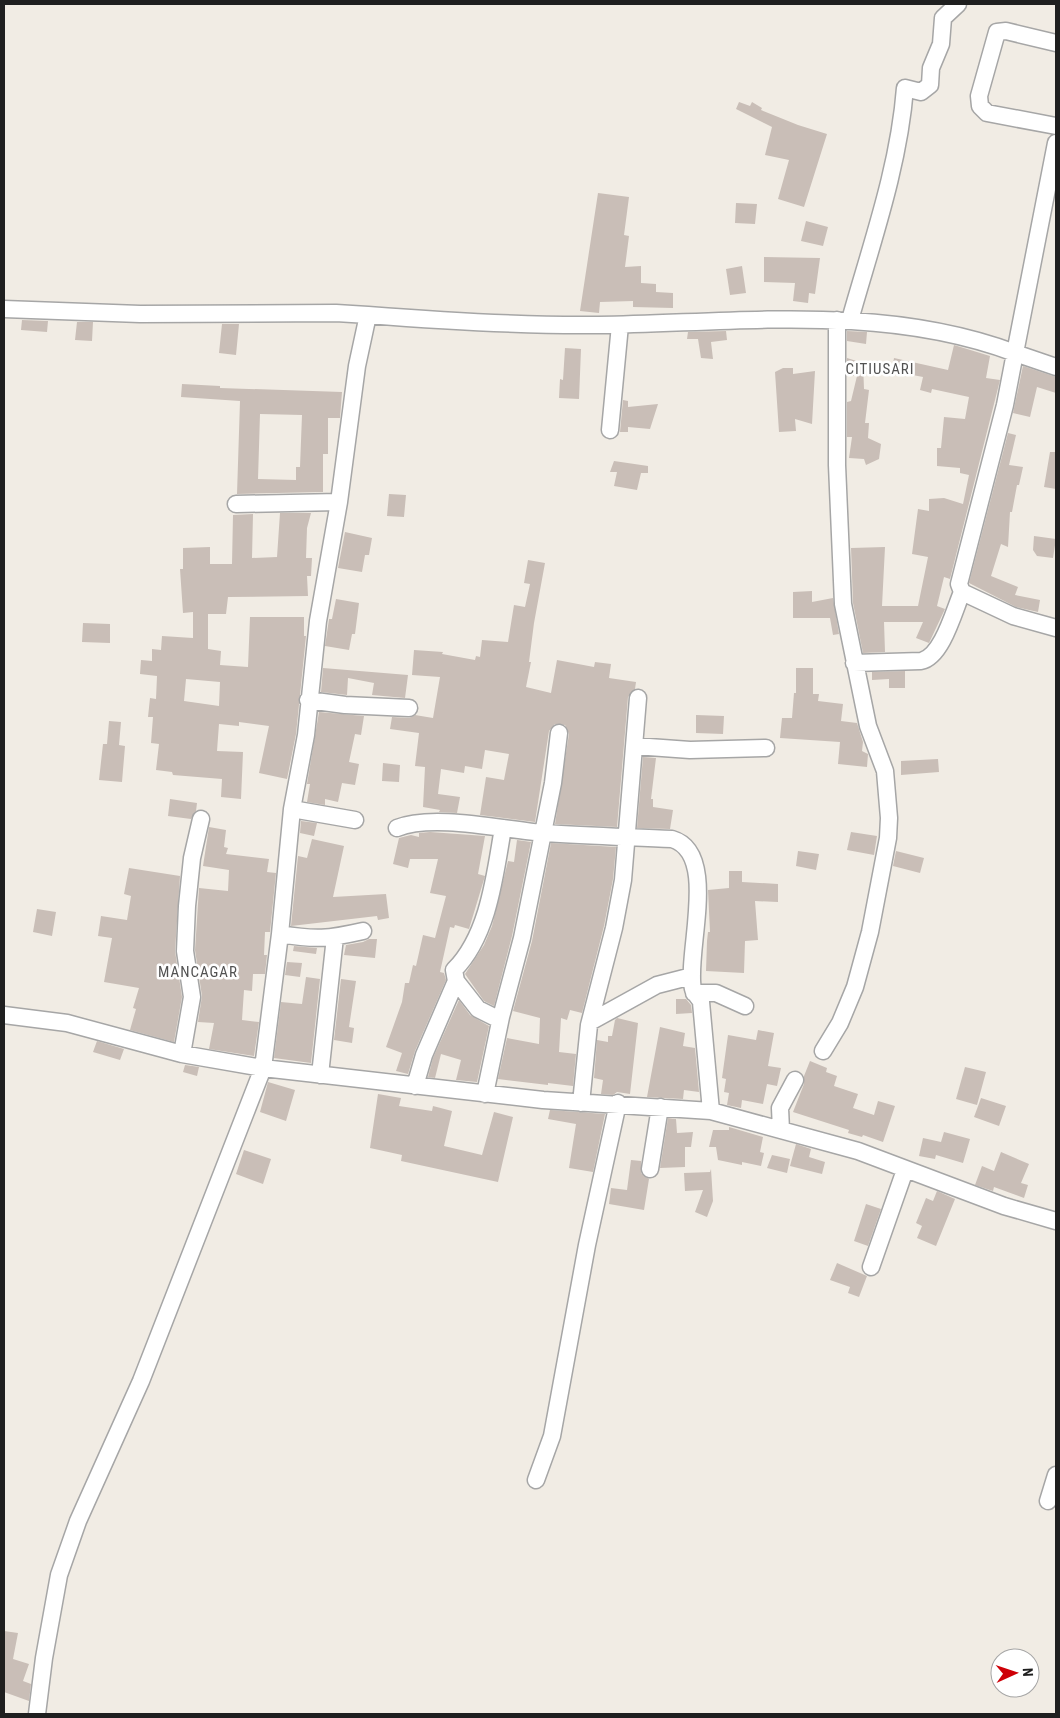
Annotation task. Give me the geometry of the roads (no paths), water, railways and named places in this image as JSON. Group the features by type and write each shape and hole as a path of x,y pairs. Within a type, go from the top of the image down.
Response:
{"street":[{"path":"823,1051 840,1023 855,987 870,932 888,838 889,818 885,771 868,726 854,663 844,604 837,465 843,320 883,200 899,131 905,88 921,92 930,85 931,68 941,44 943,18 958,4"},
{"path":"1056,44 1006,31 997,32 979,96 980,106 987,113 1056,126"},
{"path":"854,663 921,661 930,659 937,651 962,592 959,584 1005,405 1056,143"},
{"path":"4,309 140,314 336,313 490,324 620,325 752,320 843,320 920,328 967,338 1056,367"},
{"path":"37,1714 44,1658 59,1575 78,1521 141,1381 263,1068 280,934 292,809 306,735 308,700 318,621 339,502 357,366 368,315"},
{"path":"610,430 620,325"},
{"path":"236,504 339,502"},
{"path":"962,592 1013,616 1056,628"},
{"path":"581,1103 588,1028 614,928 628,837 638,698"},
{"path":"308,700 345,705 408,708"},
{"path":"485,1094 502,1014 522,938 544,833 559,733"},
{"path":"635,746 690,750 766,748"},
{"path":"292,809 355,820"},
{"path":"182,1054 192,997 186,951 187,906 192,858 201,819"},
{"path":"397,828 417,822 544,833 672,839 680,841 694,860 696,872 697,933 693,985 701,1002 711,1111"},
{"path":"415,1086 427,1047 457,971 480,929 495,871 503,828"},
{"path":"280,934 334,943 363,931"},
{"path":"320,1075 334,943"},
{"path":"457,971 478,1010 502,1014"},
{"path":"588,1028 657,985 693,985 745,1006"},
{"path":"4,1015 80,1025 182,1054 263,1068 485,1094 581,1103 618,1103 711,1111 858,1151 1004,1206 1056,1221"},
{"path":"781,1130 780,1108 795,1080"},
{"path":"536,1480 552,1436 588,1245 618,1103"},
{"path":"650,1169 660,1107"},
{"path":"871,1267 905,1170"},
{"path":"1048,1501 1056,1474"}],"district":[{"name":"CITIUSARI","path":"880,369"},
{"name":"MANCAGAR","path":"198,972"}]}
